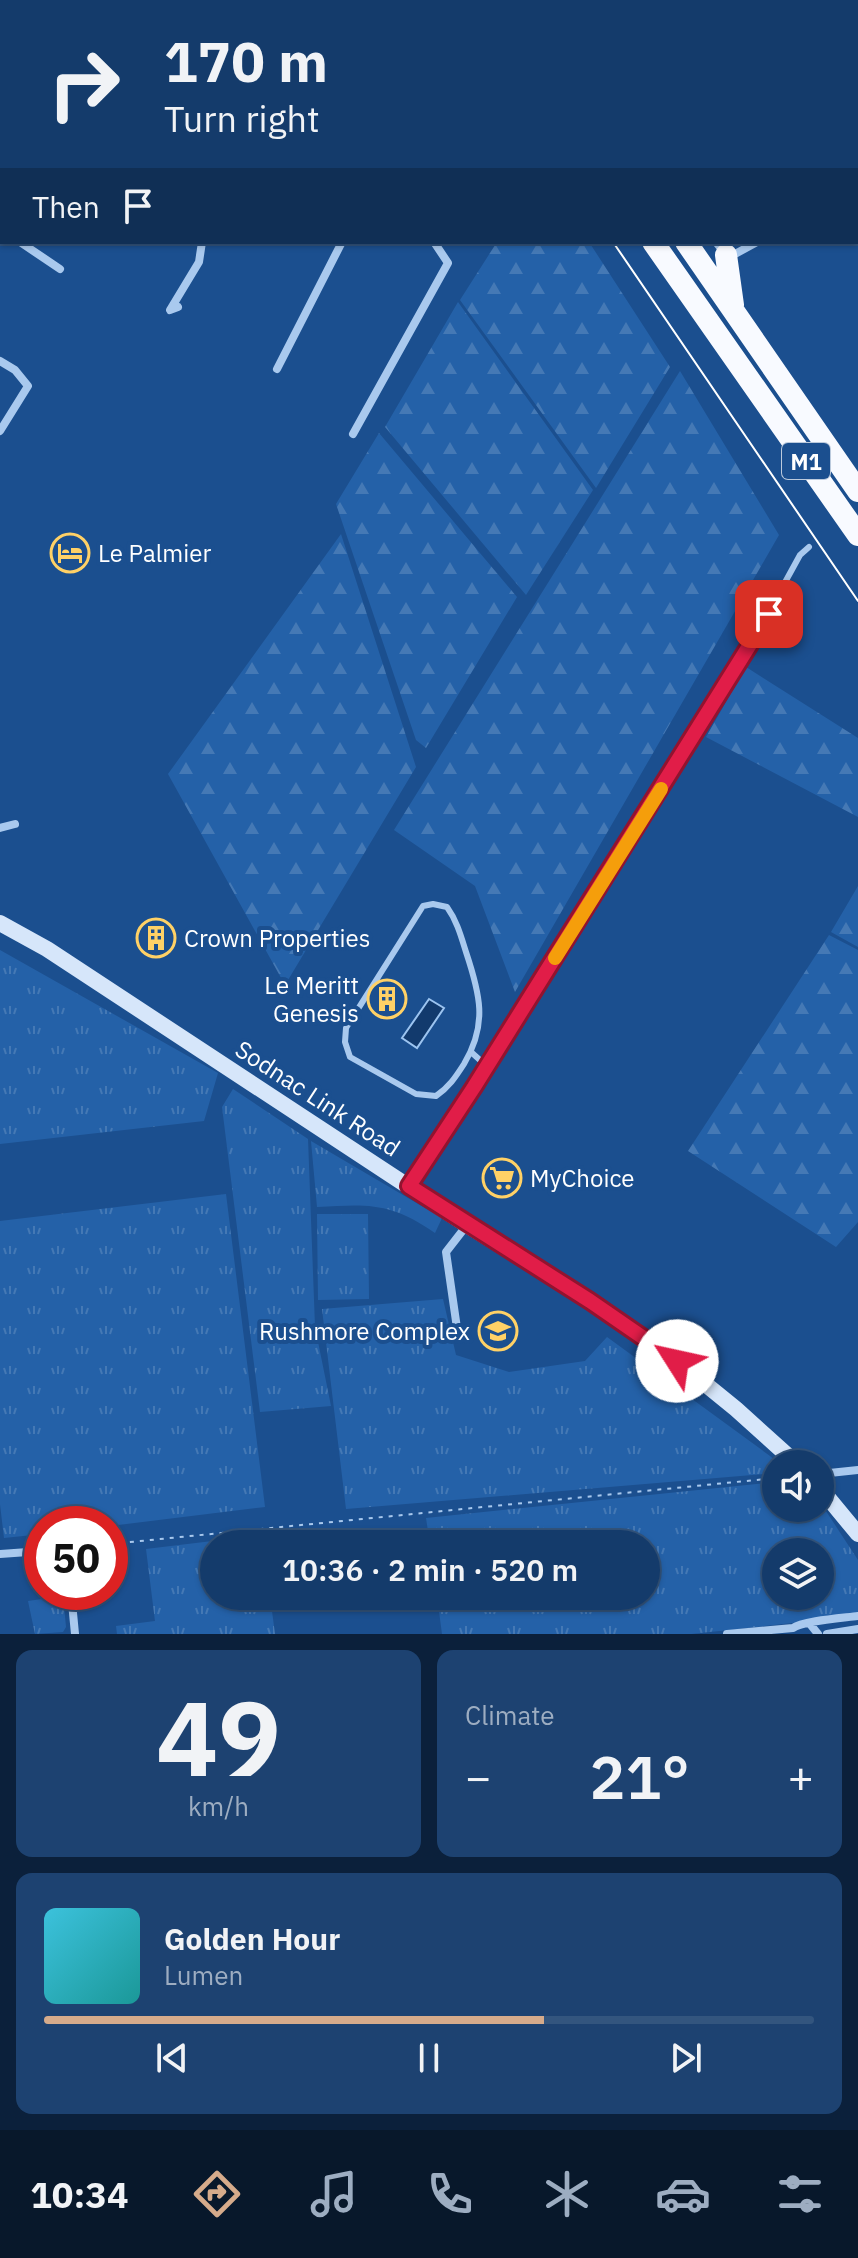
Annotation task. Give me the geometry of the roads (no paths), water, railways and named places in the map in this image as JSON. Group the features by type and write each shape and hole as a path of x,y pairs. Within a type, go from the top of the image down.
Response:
{"highway":[{"name":"M1","path":"654,244 858,535"},
{"name":"M1","path":"687,244 858,491"},
{"path":"721,248 734,310"},
{"path":"773,369 858,477"},
{"path":"754,387 858,552"}],"main road":[{"name":"Sodnac Link Road","path":"0,923 47,949 467,1225 590,1301 677,1361 781,1450"},
{"path":"834,1505 858,1534"}],"street":[{"path":"23,244 60,269"},
{"path":"178,307 170,310 199,262 202,244"},
{"path":"277,369 341,244"},
{"path":"353,434 448,263 438,244"},
{"path":"721,248 735,254 753,244"},
{"path":"0,361 15,370 28,386 0,431"},
{"path":"0,828 15,824"},
{"path":"458,1335 446,1252 467,1225"},
{"path":"834,1473 858,1470"},
{"path":"0,1554 24,1552"},
{"path":"73,1610 75,1634"},
{"path":"727,1634 791,1631 801,1623 858,1616"},
{"path":"810,1624 818,1634"},
{"path":"827,1634 858,1629"},
{"path":"744,1631 755,1634"}],"lane":[{"path":"409,1186 743,659 800,555 809,547"},
{"path":"433,904 447,907 455,918 474,974 481,1008 479,1033 471,1052 451,1085 436,1096 416,1094 350,1057 345,1042 346,1028 423,906 433,904"},
{"path":"471,1052 485,1070"}],"tram line":[{"path":"614,244 858,601"}],"place":[{"name":"Le Palmier","path":"70,553"},
{"name":"Crown Properties","path":"156,938"},
{"name":"Le Meritt Genesis","path":"387,999"},
{"name":"MyChoice","path":"502,1178"},
{"name":"Rushmore Complex","path":"498,1331"}]}
